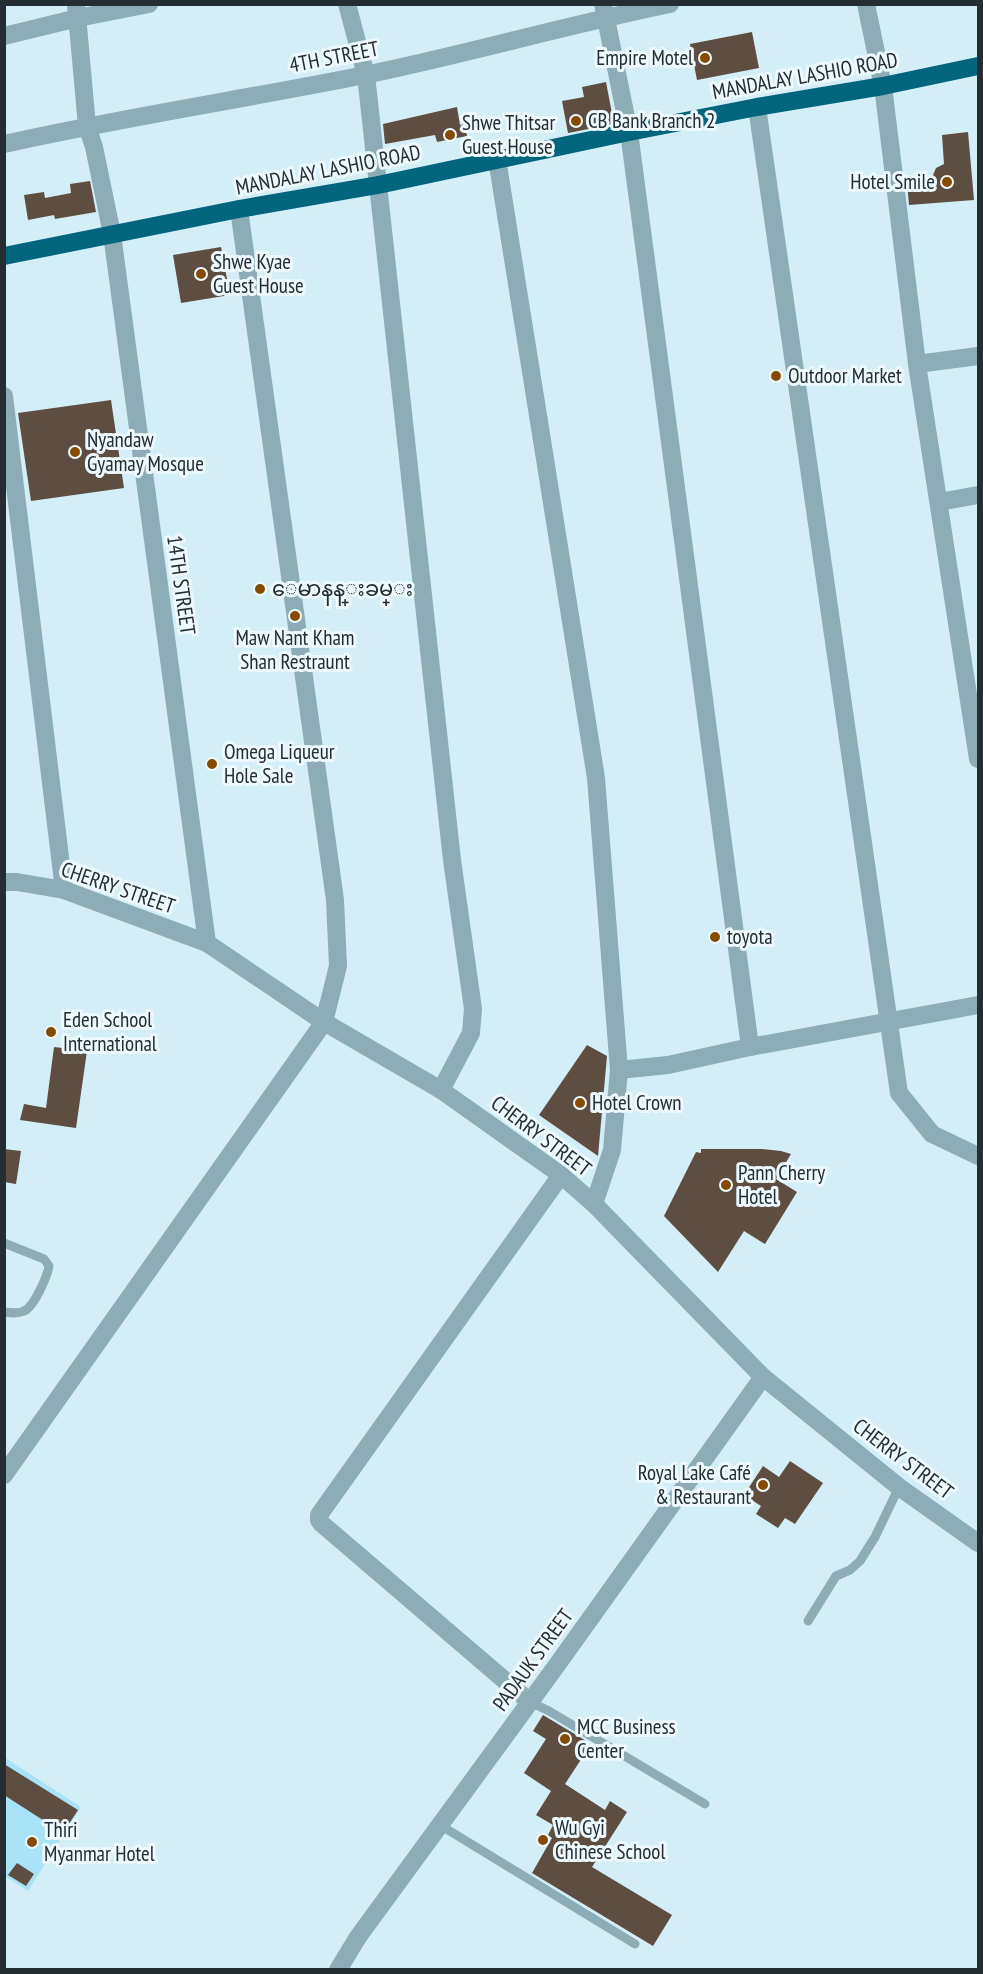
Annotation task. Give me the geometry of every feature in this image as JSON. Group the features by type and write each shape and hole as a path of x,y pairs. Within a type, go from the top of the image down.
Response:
{"highway":[{"name":"MANDALAY LASHIO ROAD","path":"4,256 378,185 757,107 883,86 978,66"}],"street":[{"path":"4,36 77,11 149,4"},
{"path":"347,4 366,75 452,860 473,1009 471,1033 441,1090"},
{"name":"4TH STREET","path":"4,144 87,126 366,75 604,11 670,4"},
{"path":"866,4 883,86 917,364 978,759"},
{"name":"14TH STREET","path":"77,11 87,126 94,147 112,234 207,943"},
{"path":"604,11 629,132 750,1047"},
{"path":"757,107 899,1093 932,1134 978,1156"},
{"path":"497,159 596,778 619,1070 612,1150 594,1204"},
{"path":"4,1475 324,1022 338,966 335,900 239,210"},
{"path":"917,364 978,356"},
{"path":"4,396 64,890"},
{"path":"939,502 978,495"},
{"name":"CHERRY STREET","path":"4,882 64,890 207,943 324,1022 441,1090 561,1175 594,1204 763,1377 899,1487 978,1543"},
{"path":"619,1070 668,1065 750,1047 978,1005"},
{"path":"530,1702 322,1524 319,1515 561,1175"},
{"name":"PADAUK STREET","path":"338,1970 358,1937 763,1377"}],"lane":[{"path":"4,1243 44,1259 49,1266 30,1307 23,1312 4,1312"},
{"path":"808,1622 836,1576 850,1570 860,1561 875,1537 899,1487"},
{"path":"530,1702 705,1804"},
{"path":"440,1825 635,1944"}],"shaded area":[{"name":"Thiri Myanmar Hotel","path":"4,1757 81,1807 28,1891 5,1876"}],"building":[{"path":"752,32 759,68 697,80 690,44"},
{"path":"606,82 614,124 568,133 562,101 584,97 582,87"},
{"path":"457,107 460,125 465,124 467,136 437,142 435,135 385,144 383,124"},
{"path":"968,132 974,200 909,205 907,182 931,180 936,168 944,164 942,135"},
{"path":"90,181 96,212 55,219 54,215 28,220 24,195 44,192 45,198 71,193 70,184"},
{"path":"221,247 230,295 181,303 173,255"},
{"path":"111,400 124,488 31,501 18,413"},
{"path":"587,1045 607,1056 598,1156 539,1115"},
{"path":"54,1047 87,1051 76,1128 20,1120 24,1104 46,1108"},
{"path":"4,1149 21,1151 16,1184 4,1182"},
{"name":"Pann Cherry Hotel","path":"701,1149 761,1149 791,1154 776,1179 797,1192 765,1244 744,1231 718,1272 664,1216 696,1152 701,1153"},
{"path":"790,1461 823,1483 795,1524 785,1518 778,1528 756,1514 761,1506 744,1495 763,1466 779,1477"},
{"path":"543,1715 588,1742 586,1744 594,1749 586,1760 582,1758 565,1784 605,1810 610,1801 627,1812 592,1867 672,1915 653,1946 532,1873 552,1838 548,1835 553,1825 536,1815 551,1791 524,1773 546,1739 533,1731"},
{"path":"4,1764 78,1810 63,1833 4,1795"},
{"path":"17,1863 34,1874 26,1886 8,1875"}],"place":[{"name":"Empire Motel","path":"705,58"},
{"name":"CB Bank Branch 2","path":"576,121"},
{"name":"Shwe Thitsar Guest House","path":"450,135"},
{"name":"Hotel Smile","path":"947,182"},
{"name":"Shwe Kyae Guest House","path":"201,274"},
{"name":"Outdoor Market","path":"776,376"},
{"name":"Nyandaw Gyamay Mosque","path":"75,452"},
{"name":"ေမာနန္းခမ္း","path":"260,589"},
{"name":"Maw Nant Kham Shan Restraunt","path":"295,616"},
{"name":"Omega Liqueur Hole Sale","path":"212,764"},
{"name":"toyota","path":"715,937"},
{"name":"Eden School International","path":"51,1032"},
{"name":"Hotel Crown","path":"580,1103"},
{"name":"Pann Cherry Hotel","path":"726,1185"},
{"name":"Royal Lake Café & Restaurant","path":"763,1485"},
{"name":"MCC Business Center","path":"565,1739"},
{"name":"Wu Gyi Chinese School","path":"543,1840"},
{"name":"Thiri Myanmar Hotel","path":"32,1842"}]}
